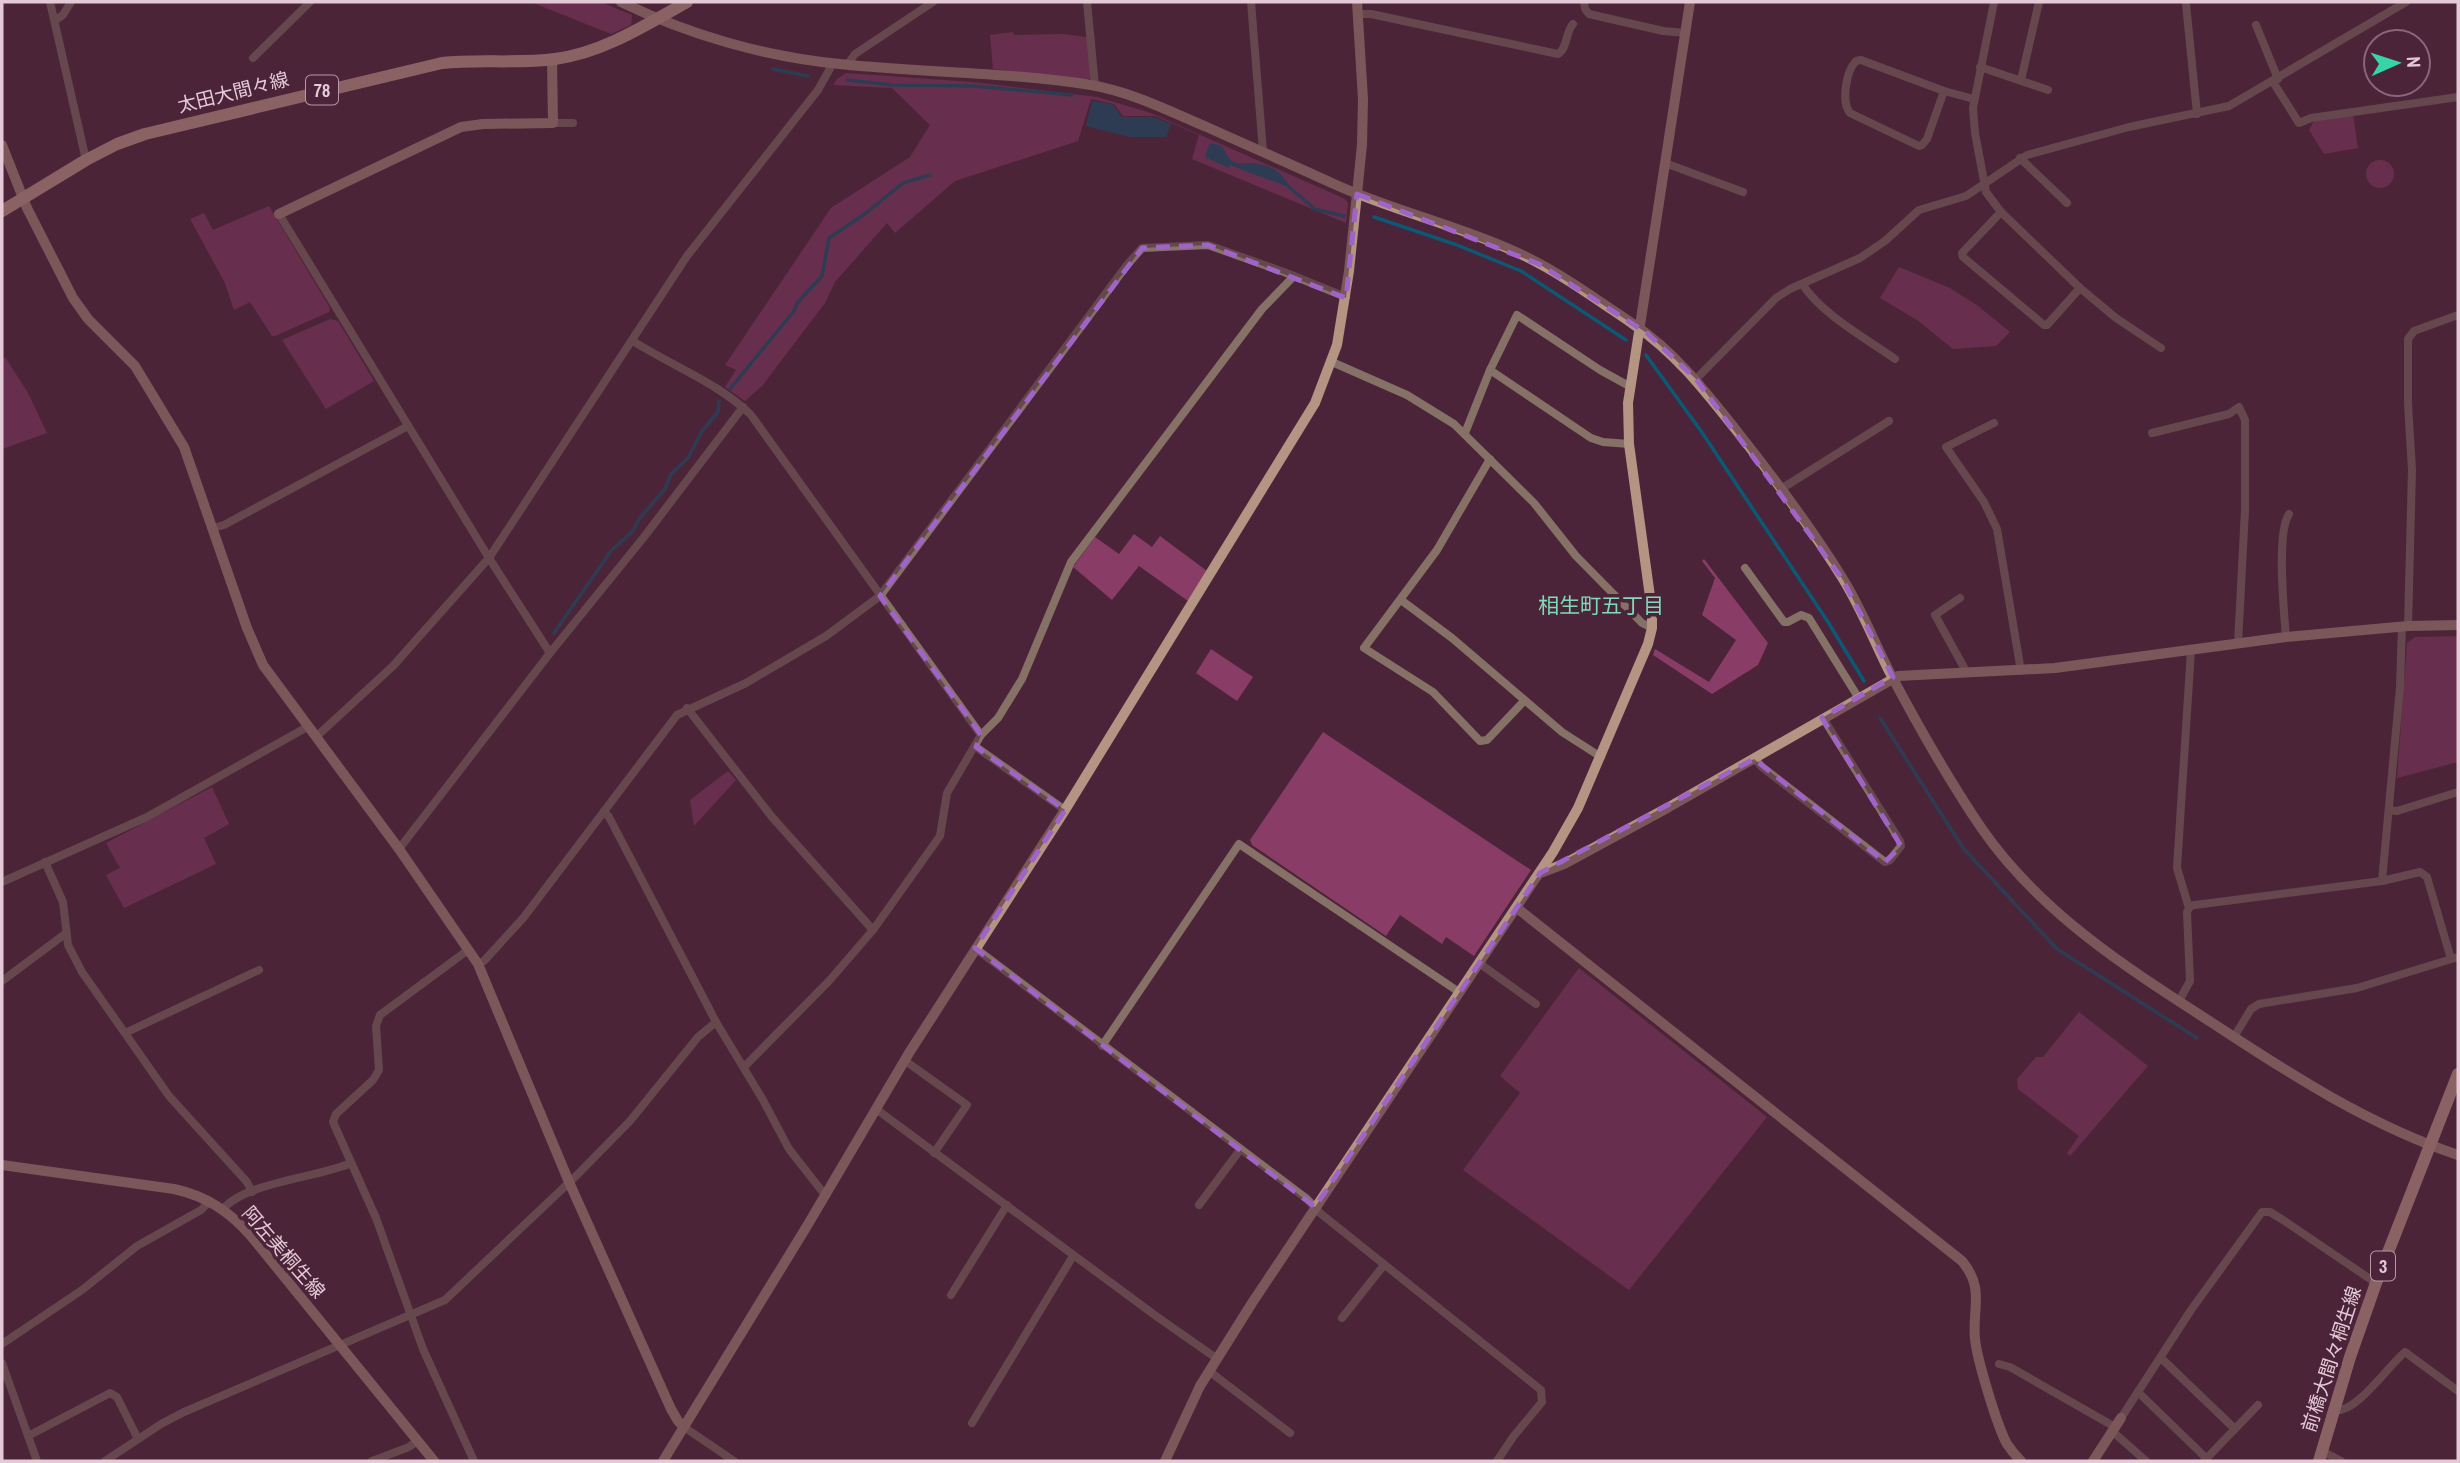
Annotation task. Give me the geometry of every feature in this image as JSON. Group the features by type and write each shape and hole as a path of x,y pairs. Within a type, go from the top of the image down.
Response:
{"main road":[{"name":"太田大間々線","path":"2,211 86,160 117,144 160,129 428,66 461,61 552,59 592,49 687,2"},
{"name":"前橋大間々桐生線","path":"2320,1456 2376,1283 2458,1074"}],"street":[{"path":"50,2 86,160"},
{"path":"55,20 63,15 71,2"},
{"path":"253,58 310,2"},
{"path":"621,2 657,19 762,51 833,64 970,73 1095,86 1176,113 1357,194 1523,256 1640,328 1696,379 1781,489 1843,580 1893,677 1953,783 1984,832 2028,884 2085,937 2234,1037 2323,1093 2430,1145 2458,1155"},
{"path":"847,65 855,54 933,2"},
{"path":"1087,2 1095,86"},
{"path":"1251,2 1263,151"},
{"path":"663,1461 904,1060 1065,810 1310,412 1332,362 1346,297 1357,194 1363,99 1357,2"},
{"path":"1584,2 1589,14 1663,31 1686,33"},
{"path":"1165,1461 1216,1358 1540,873 1578,808 1646,648 1652,628 1652,611 1629,444 1629,386 1690,2"},
{"path":"1994,2 1974,99 1975,133 1988,196 2001,212 2080,288 2116,318 2161,348"},
{"path":"2021,80 2039,2"},
{"path":"1696,379 1771,302 1801,284 1841,268 1868,253 1924,208 1953,202 2020,158 2091,136 2229,106 2406,2"},
{"path":"2186,4 2197,114"},
{"path":"1359,14 1371,14 1558,54 1563,50 1573,24"},
{"path":"2256,25 2275,80 2299,123 2311,118 2458,97"},
{"path":"552,59 553,123"},
{"path":"1944,91 1923,145 1914,145 1850,113 1845,105 1851,67 1861,60 1944,91 1974,99"},
{"path":"317,736 393,667 489,558 695,245 818,90 833,64"},
{"path":"1980,67 2048,90"},
{"path":"550,653 279,214 461,127 573,122"},
{"path":"2,145 22,199 77,303 88,319 135,366 181,441 256,650 269,674 399,849 478,964 569,1182 671,1409 684,1427 734,1461"},
{"path":"2020,158 2067,203"},
{"path":"1665,163 1743,192"},
{"path":"2001,212 1962,253 1962,257 2044,325 2047,325 2080,288"},
{"path":"478,964 484,961 524,917 673,719 687,708 746,683 826,636 880,596 1142,248 1208,245 1346,297"},
{"path":"744,1067 829,981 873,930 940,836 947,793 981,735 998,718 1022,679 1071,562 1253,320 1294,276"},
{"path":"1801,284 1835,316 1895,359"},
{"path":"1465,433 1490,370 1517,315 1629,386"},
{"path":"2382,881 2405,626 2412,470 2408,339 2414,331 2458,315"},
{"path":"633,341 715,387 751,415 981,735"},
{"path":"1332,362 1430,408 1465,433 1534,503 1576,556 1642,623 1652,628"},
{"path":"1490,370 1591,438 1629,444"},
{"path":"399,849 743,407"},
{"path":"2152,433 2229,414 2239,407 2243,412 2245,519 2238,644"},
{"path":"1781,489 1889,421"},
{"path":"1994,423 1946,447 1984,502 1997,528 2021,671"},
{"path":"213,528 224,525 291,490 408,426"},
{"path":"1490,459 1437,550 1364,648 1433,692 1480,741 1487,740 1524,701"},
{"path":"2286,637 2283,538 2284,525 2289,514"},
{"path":"1745,568 1784,622 1801,615 1810,618 1858,697"},
{"path":"1960,598 1935,615 1967,673"},
{"path":"1401,600 1452,638 1562,732 1601,757"},
{"path":"1540,873 1564,864 1755,759 1893,677 1906,674 2021,671 2286,637 2405,626 2458,625"},
{"path":"2179,1002 2190,981 2189,908 2177,868 2190,650"},
{"path":"687,708 772,817 873,930"},
{"path":"1755,759 1885,863 1890,860 1901,846 1900,841 1823,718"},
{"path":"2,882 147,817 309,726"},
{"path":"976,747 1065,810"},
{"path":"2389,810 2397,811 2458,792"},
{"path":"604,811 716,1022 789,1149 825,1195"},
{"path":"1102,1045 1239,844 1459,992"},
{"path":"45,862 63,902 65,934 71,954 169,1096 247,1182 252,1192"},
{"path":"2189,908 2195,905 2382,881 2420,872 2424,873 2455,958 2357,988 2259,1004 2251,1009 2234,1037"},
{"path":"1517,908 1962,1261 1977,1289 1975,1343 1987,1385 2007,1443 2021,1461"},
{"path":"2,981 65,934"},
{"path":"975,948 1307,1199 1384,1265 1541,1390 1542,1402 1497,1461"},
{"path":"468,950 383,1011 378,1019 379,1070 373,1080 336,1114 333,1122 376,1218 427,1360 474,1461"},
{"path":"1479,963 1536,1004"},
{"path":"125,1033 258,970"},
{"path":"105,1461 184,1412 445,1300 630,1121 698,1037 716,1022"},
{"path":"904,1060 967,1105 934,1153"},
{"path":"876,1109 1216,1358"},
{"path":"1199,1205 1240,1150"},
{"path":"223,1209 231,1201 252,1192 351,1163"},
{"name":"阿左美桐生線","path":"2,1165 174,1189 210,1201 223,1209 251,1236 435,1461"},
{"path":"2,1344 88,1286 137,1246 201,1210 210,1201"},
{"path":"951,1295 1007,1205"},
{"path":"2093,1461 2191,1310 2262,1213 2270,1212 2376,1283"},
{"path":"972,1423 1073,1255"},
{"path":"1342,1318 1384,1265"},
{"path":"2334,1410 2341,1412 2354,1405 2405,1352 2458,1391"},
{"path":"2161,1357 2235,1429"},
{"path":"2,1363 35,1461"},
{"path":"1999,1364 2010,1367 2116,1425 2146,1461"},
{"path":"1209,1371 1290,1433"},
{"path":"28,1436 110,1393 117,1397 138,1439"},
{"path":"2139,1393 2205,1460 2258,1405"},
{"path":"372,1461 409,1447 417,1441"},
{"path":"2320,1456 2341,1461"}],"highlighted area":[{"path":"1357,194 1539,264 1647,333 1696,379 1843,580 1893,677 1822,718 1901,846 1885,862 1754,759 1540,873 1315,1207 975,948 1065,810 976,747 981,735 880,596 1142,248 1208,245 1346,298"}],"shaded area":[{"path":"531,2 601,2 632,15 631,25 611,34"},
{"path":"1013,32 1014,35 1062,34 1087,37 1092,77 1087,80 993,69 990,35"},
{"path":"846,73 972,82 1097,97 1151,113 1345,199 1348,203 1346,223 1192,159 1199,135 1155,116 1123,116 1114,104 1091,99 1078,141 955,181 895,233 887,223 835,282 825,303 762,386 745,401 725,387 736,370 725,365 831,208 910,157 930,125 892,88 833,85"},
{"path":"2353,115 2358,148 2324,154 2309,130 2314,121"},
{"path":"2380,160 2390,164 2394,174 2390,184 2380,188 2370,184 2366,174 2370,164"},
{"path":"269,206 330,308 329,312 275,336 272,336 250,302 234,310 225,283 190,219 204,213 213,230"},
{"path":"1899,267 1950,288 2010,332 1996,346 1953,349 1917,320 1880,298"},
{"path":"330,319 338,321 374,381 326,409 282,340"},
{"path":"5,357 28,393 47,433 2,449 2,359"},
{"path":"1134,534 1152,547 1160,536 1207,571 1188,601 1139,566 1112,600 1073,567 1095,537 1119,554"},
{"path":"1704,559 1768,643 1758,665 1712,694 1653,655 1655,649 1709,682 1736,640 1702,615 1715,578 1702,561"},
{"path":"2458,636 2458,762 2397,778 2407,643 2415,637"},
{"path":"1211,649 1253,677 1237,701 1196,673"},
{"path":"1323,732 1531,870 1474,956 1446,937 1442,944 1400,915 1386,936 1252,845 1250,840"},
{"path":"728,771 736,780 694,826 690,800"},
{"path":"212,787 229,824 204,838 216,864 124,908 106,875 120,868 106,843"},
{"path":"1579,968 1767,1117 1629,1290 1463,1170 1520,1093 1500,1076"},
{"path":"2079,1012 2148,1066 2070,1156 2067,1153 2079,1136 2018,1089 2017,1079 2036,1057 2043,1057"}],"water":[{"path":"1092,101 1112,104 1122,117 1153,117 1171,124 1166,137 1130,137 1086,126"},
{"path":"1209,144 1220,145 1234,162 1271,167 1280,173 1292,189 1231,165 1228,168 1205,157"}],"waterway":[{"path":"773,69 808,76"},
{"path":"847,80 892,85 974,86 1072,95"},
{"path":"730,389 794,311 797,303 822,276 829,238 903,183 930,175"},
{"path":"1289,187 1315,209 1344,216"},
{"path":"1374,217 1457,245 1521,271 1626,340"},
{"path":"1646,355 1701,431 1864,681"},
{"path":"554,633 611,551 633,531 639,519 665,489 671,474 688,458 702,431 718,412 719,401"},
{"path":"1880,718 1963,848 2057,949 2197,1038"}],"district":[{"name":"相生町五丁目","path":"1601,605"}]}
